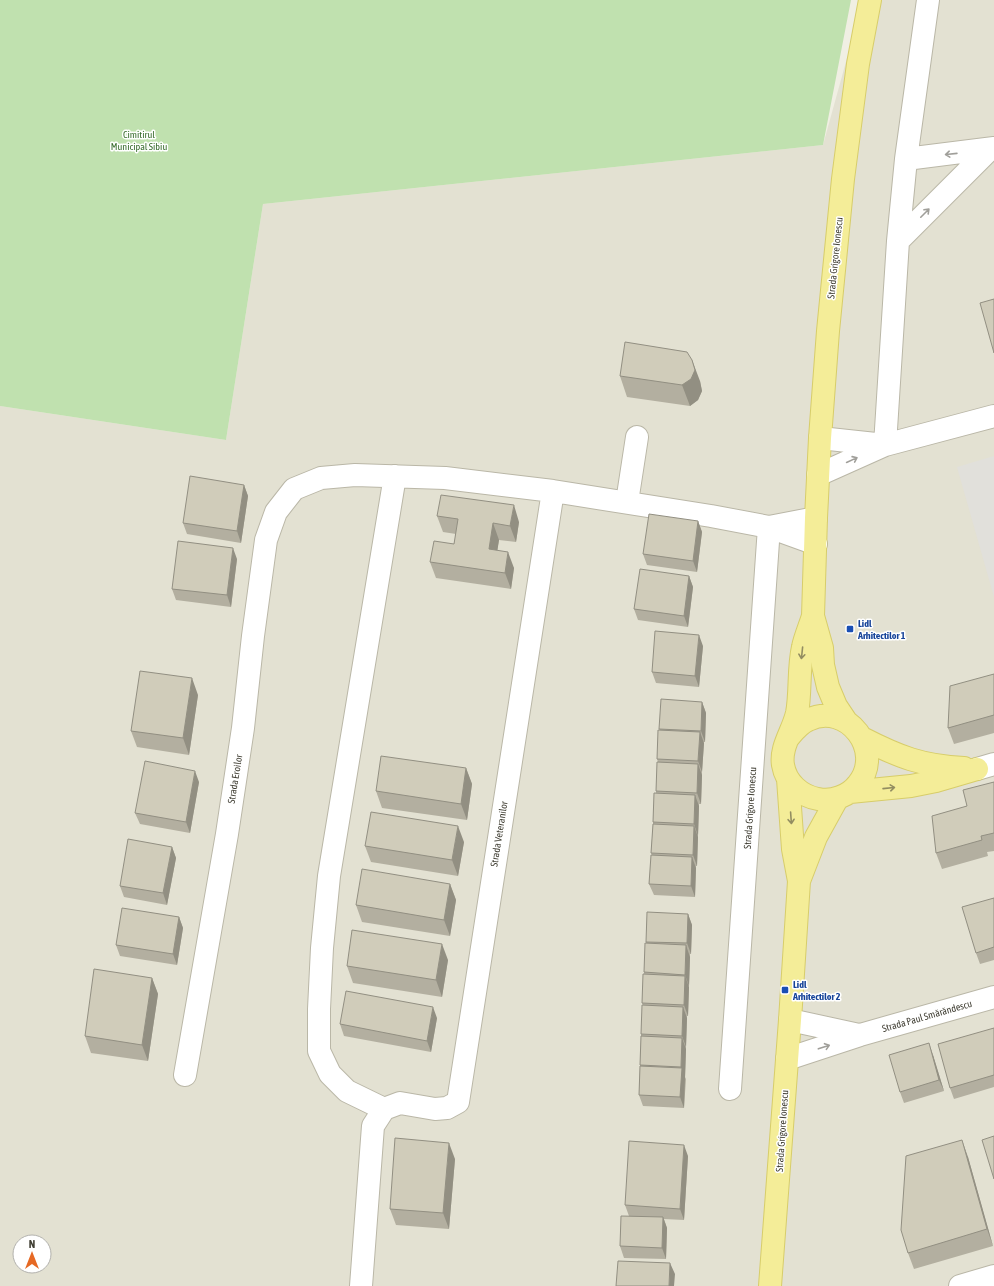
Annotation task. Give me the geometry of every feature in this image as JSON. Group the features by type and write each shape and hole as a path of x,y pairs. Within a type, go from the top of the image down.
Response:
{"main road":[{"name":"Strada Grigore Ionescu","path":"770,1286 799,881 793,849 788,779 783,766 783,752 794,722 798,705 803,647 813,616 818,475 828,331 843,179 858,64 870,0"},
{"name":"Strada Grigore Ionescu","path":"799,881 816,837 843,795 858,784 864,773 867,762 866,750 862,738 846,721 836,706 828,687 823,665 822,648 813,616"},
{"name":"Strada Grigore Ionescu","path":"788,738 797,727 808,720 822,716 834,717 846,721"},
{"path":"862,738 890,752 913,761 945,767 985,767"},
{"path":"788,779 797,790 809,797 823,800 843,795 911,786 936,781 985,767"}],"street":[{"path":"885,445 898,241 906,159 928,0"},
{"path":"906,159 992,149"},
{"path":"898,241 992,149"},
{"path":"818,475 885,445 994,416"},
{"path":"627,502 637,437"},
{"path":"820,438 885,445"},
{"name":"Strada Eroilor","path":"185,1075 227,834 241,743 266,540 276,512 294,489 321,478 355,475 395,476"},
{"path":"361,1286 373,1126 384,1110 347,1091 330,1074 319,1051 319,1009 322,948 330,876 395,476 445,478 627,502 769,527 816,544"},
{"name":"Strada Veteranilor","path":"384,1110 400,1103 435,1109 447,1108 458,1102 552,491"},
{"path":"769,527 816,518"},
{"name":"Strada Grigore Ionescu","path":"730,1089 769,527"},
{"name":"Strada Paul Smărăndescu","path":"787,1059 860,1035 994,997"},
{"name":"Strada Paul Smărăndescu","path":"790,1020 860,1035"},
{"path":"960,1286 994,1276"}],"shaded area":[{"path":"863,0 994,0 994,1286 0,1286 0,406 226,440 263,204 823,145"},
{"path":"994,456 994,597 957,467"}],"green space":[{"name":"Cimitirul Municipal Sibiu","path":"0,0 851,0 823,145 263,204 226,440 0,406"}],"building":[{"path":"994,299 994,353 980,303"},
{"path":"625,342 687,352 692,360 695,370 691,379 682,385 620,376"},
{"path":"190,476 244,485 237,531 183,523"},
{"path":"441,495 514,505 510,526 493,523 489,549 508,552 505,573 430,562 434,541 454,544 458,519 437,516"},
{"path":"649,514 698,521 693,561 643,554"},
{"path":"178,541 233,548 227,595 172,589"},
{"path":"640,569 689,576 684,616 634,609"},
{"path":"655,631 699,635 695,676 652,672"},
{"path":"140,671 192,678 183,738 131,731"},
{"path":"994,674 994,715 948,728 950,686"},
{"path":"661,699 702,702 701,731 659,729"},
{"path":"658,730 700,732 698,761 657,759"},
{"path":"381,756 466,768 461,804 376,791"},
{"path":"145,761 195,771 186,822 135,813"},
{"path":"657,762 698,764 697,793 656,791"},
{"path":"994,782 994,833 981,836 982,840 936,853 932,816 967,806 963,790"},
{"path":"654,793 695,795 694,824 653,822"},
{"path":"371,812 458,826 452,860 365,846"},
{"path":"653,824 694,826 693,855 651,853"},
{"path":"128,839 172,847 163,893 120,886"},
{"path":"651,855 692,857 691,886 649,884"},
{"path":"362,869 450,884 444,920 356,905"},
{"path":"994,898 994,947 976,953 962,907"},
{"path":"122,908 179,917 173,954 116,945"},
{"path":"647,912 688,914 687,943 646,942"},
{"path":"352,930 442,944 436,980 347,966"},
{"path":"645,943 686,945 685,975 644,972"},
{"path":"94,969 152,978 142,1045 85,1036"},
{"path":"643,974 685,976 684,1005 642,1003"},
{"path":"346,991 433,1007 427,1041 340,1024"},
{"path":"642,1005 683,1007 682,1036 641,1034"},
{"path":"994,1028 994,1075 950,1088 938,1044"},
{"path":"641,1036 682,1038 681,1067 640,1065"},
{"path":"929,1043 939,1080 900,1092 889,1055"},
{"path":"640,1066 682,1068 680,1097 639,1095"},
{"path":"994,1136 994,1179 982,1140"},
{"path":"395,1138 449,1143 443,1213 390,1209"},
{"path":"962,1140 987,1229 908,1253 901,1230 906,1156"},
{"path":"629,1141 684,1145 680,1209 625,1205"},
{"path":"621,1216 663,1217 662,1248 620,1246"},
{"path":"618,1261 670,1263 669,1286 616,1286"}],"place":[{"name":"Lidl Arhitectilor 1","path":"850,629"},
{"name":"Lidl Arhitectilor 2","path":"785,990"}]}
